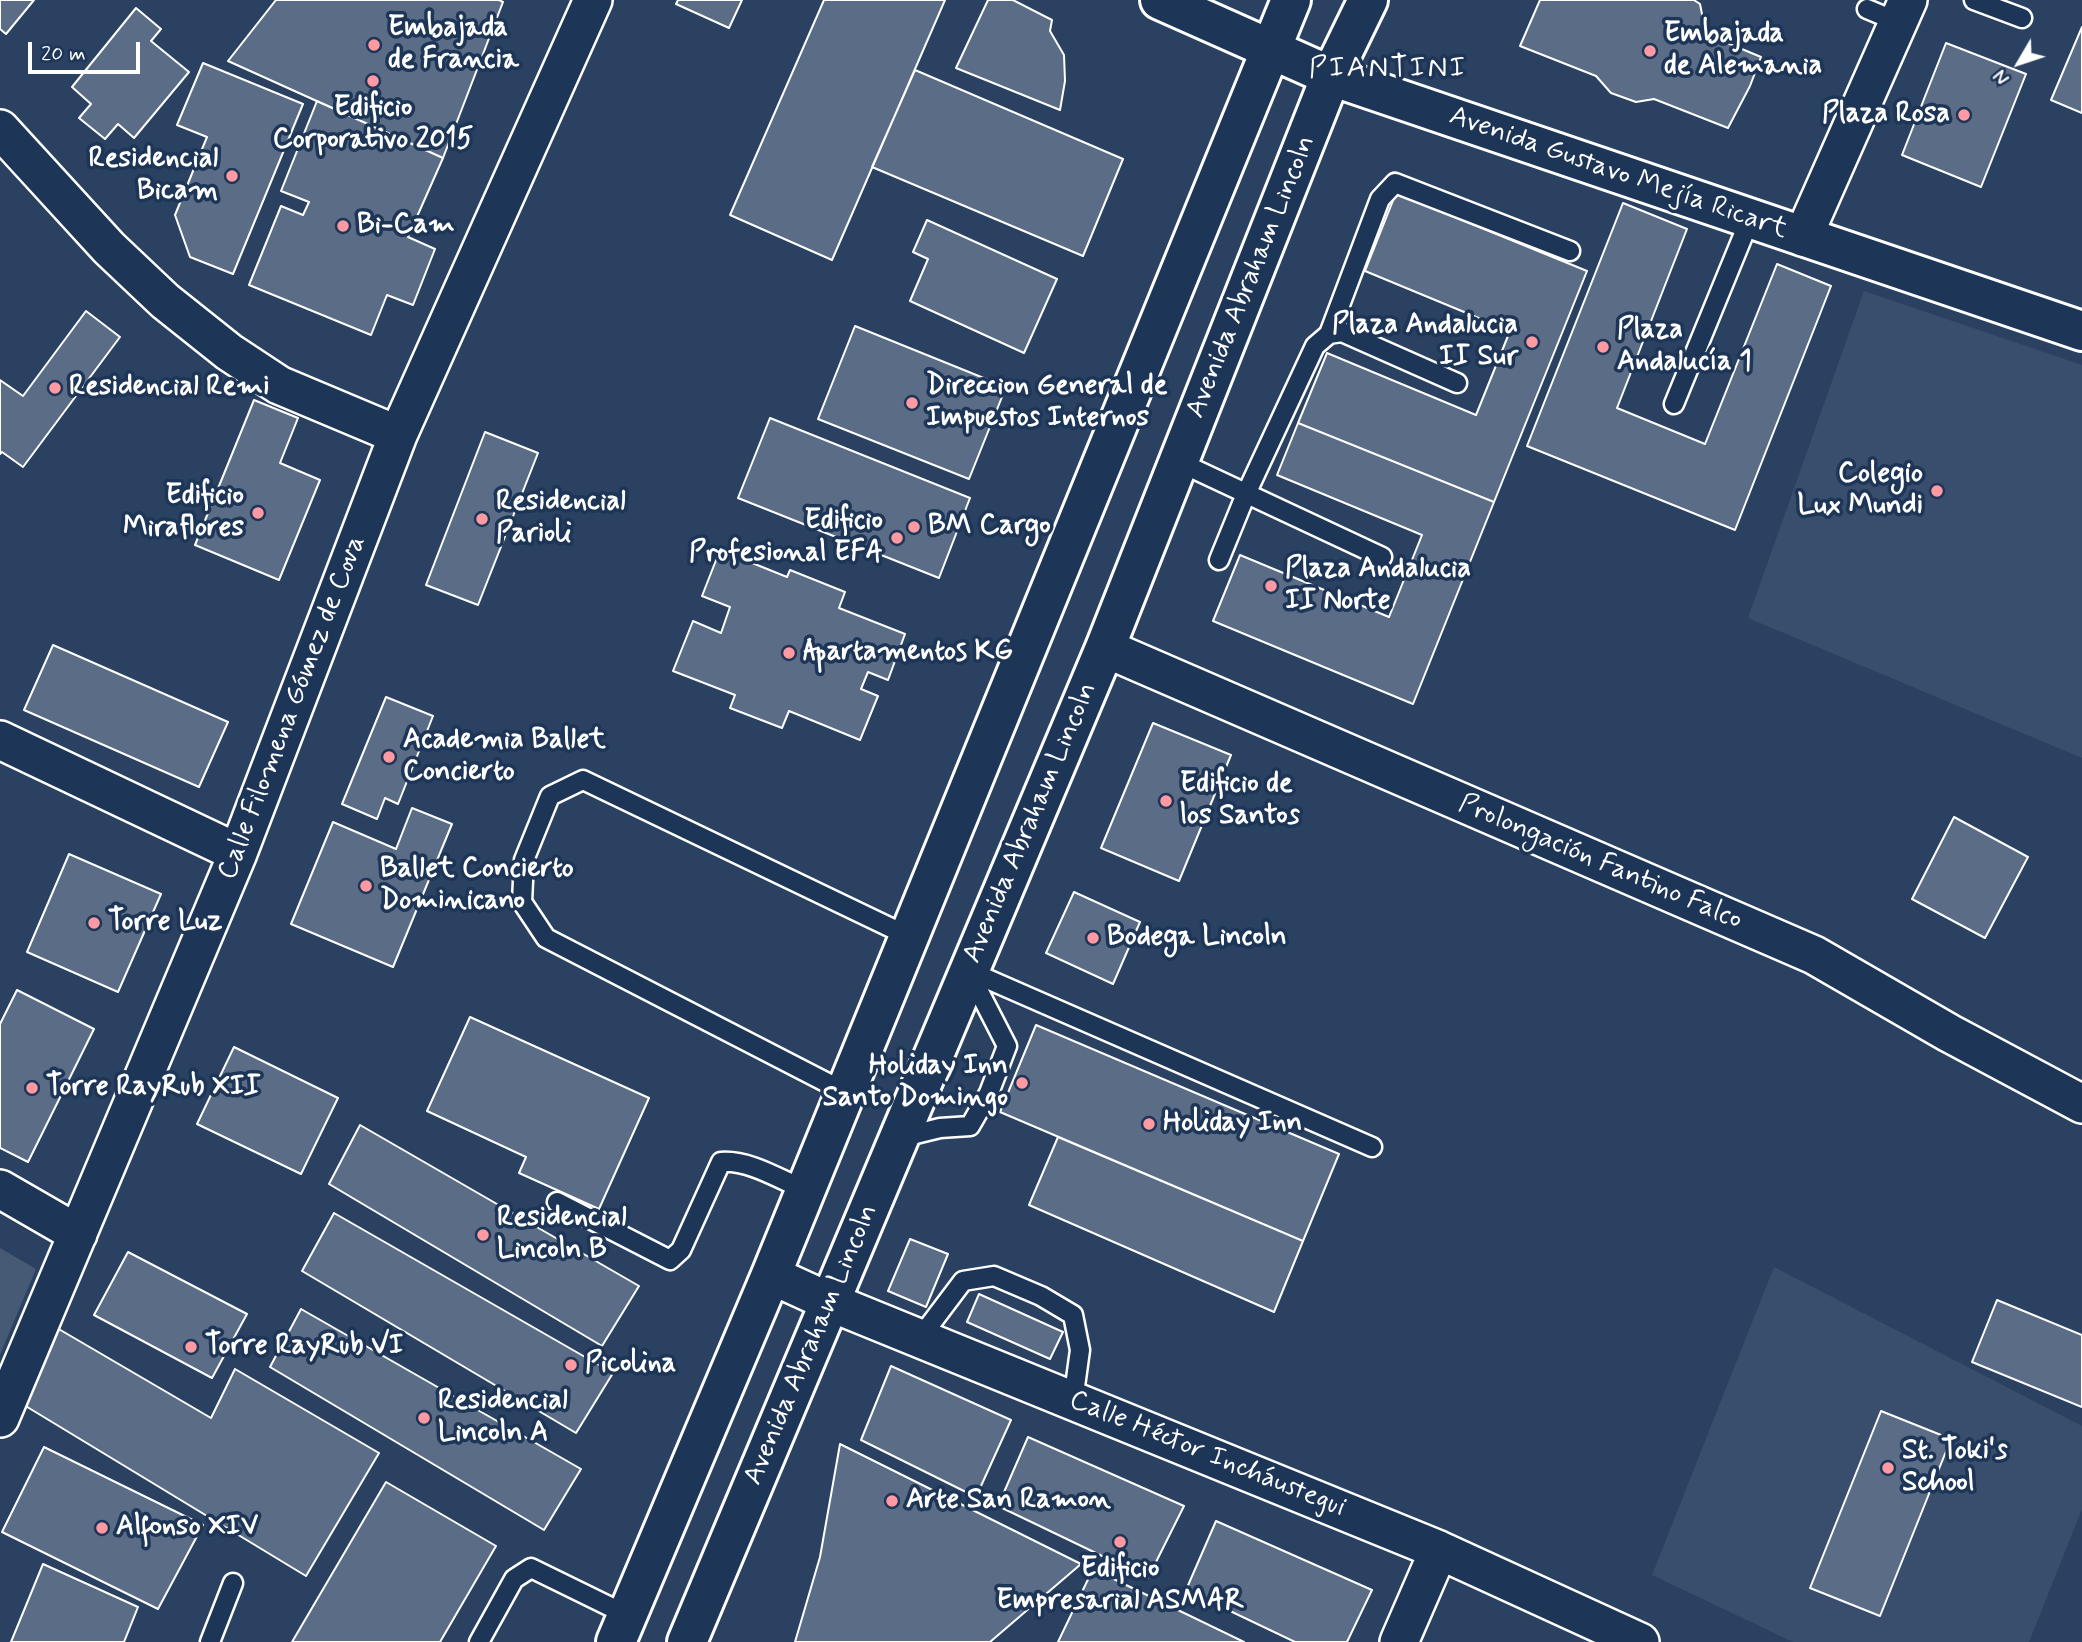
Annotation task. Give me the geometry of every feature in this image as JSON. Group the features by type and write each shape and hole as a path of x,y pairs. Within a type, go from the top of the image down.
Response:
{"main road":[{"name":"Avenida Gustavo Mejía Ricart","path":"1160,0 1331,76 2082,331"},
{"path":"622,1629 771,1275 1291,0"},
{"name":"Avenida Abraham Lincoln","path":"687,1642 1105,648 1331,76 1368,0"}],"street":[{"name":"Calle Filomena Gómez de Cova","path":"0,1418 238,853 398,435 593,0"},
{"path":"1803,237 1891,10"},
{"path":"0,129 109,247 165,300 229,352 279,384 398,435"},
{"name":"Prolongación Fantino Falco","path":"1105,648 1814,956 1949,1033 2082,1104"},
{"path":"0,740 238,853"},
{"path":"0,1189 78,1234"},
{"name":"Calle Héctor Incháustegui","path":"771,1275 830,1302 1439,1550 1640,1642"},
{"path":"1399,1642 1439,1550"}],"lane":[{"path":"1974,0 2022,18"},
{"path":"1219,560 1246,494 1315,346 1329,334 1380,199 1395,183 1570,251"},
{"path":"1674,404 1750,219"},
{"path":"1329,334 1342,332 1457,383"},
{"path":"1179,462 1382,557"},
{"path":"845,1093 546,939 522,902 524,860 550,796 583,780 908,936"},
{"path":"899,1138 940,1128 970,1126 989,1093 1007,1046 968,971"},
{"path":"968,971 1372,1147"},
{"path":"557,1202 670,1260 681,1250 721,1162 733,1161 746,1165 805,1191"},
{"path":"920,1338 963,1281 994,1276 1041,1296 1073,1315 1080,1350 1073,1401"},
{"path":"479,1642 514,1579 531,1568 622,1629"},
{"path":"210,1642 233,1583"}],"shaded area":[{"name":"Colegio Lux Mundi","path":"1864,291 2082,365 2082,758 1748,618"},
{"path":"0,1248 36,1269 0,1355"},
{"name":"St. Toki's School","path":"1774,1267 2082,1426 2082,1509 2029,1642 1793,1642 1652,1575"}],"building":[{"path":"0,0 34,0 6,34 0,29"},
{"name":"Edificio Corporativo 2015","path":"276,0 503,2 443,158 228,61"},
{"path":"678,0 742,0 729,28 676,4"},
{"path":"824,0 945,0 832,260 730,215"},
{"path":"988,0 1013,0 1052,20 1050,31 1064,55 1065,81 1060,110 956,68"},
{"path":"1540,0 1694,0 1700,4 1706,34 1761,57 1750,86 1728,128 1654,99 1636,102 1611,93 1596,76 1520,46"},
{"path":"136,8 161,29 151,41 189,72 134,138 118,124 105,139 79,118 91,104 72,87"},
{"path":"2082,27 2082,113 2051,100"},
{"name":"Plaza Rosa","path":"1946,43 2026,74 1981,187 1902,155"},
{"name":"Residencial Bicam","path":"203,63 303,104 233,274 190,257 175,215 207,137 177,125"},
{"path":"915,70 1123,159 1083,256 872,167"},
{"name":"Bi-Cam","path":"317,101 443,158 408,237 435,249 413,305 387,295 371,335 249,285 281,206 303,215 309,202 281,191"},
{"name":"Plaza Andalucia II Sur","path":"1396,193 1587,271 1494,502 1298,423 1327,353 1476,415 1510,331 1365,271"},
{"name":"Plaza Andalucía 1","path":"1623,203 1687,229 1617,408 1705,444 1777,264 1831,286 1735,530 1527,446"},
{"path":"927,220 1057,279 1024,353 910,301 928,259 913,252"},
{"name":"Residencial Remi","path":"86,311 120,337 23,467 2,452 0,454 0,380 23,396"},
{"name":"Direccion General de Impuestos Internos","path":"855,326 1006,387 969,479 818,419"},
{"name":"Edificio Miraflores","path":"254,400 298,418 280,463 320,480 279,580 195,545"},
{"name":"Edificio Profesional EFA","path":"770,418 970,498 939,578 738,498"},
{"name":"Plaza Andalucia II Norte","path":"1298,423 1494,502 1413,704 1213,621 1240,555 1389,617 1422,535 1277,475"},
{"name":"Residencial Parioli","path":"485,432 538,453 478,605 426,585"},
{"name":"Apartamentos KG","path":"720,550 787,577 790,570 845,592 839,608 905,634 888,680 868,672 861,689 878,696 860,740 789,711 782,728 730,708 735,695 673,671 693,621 721,633 730,607 702,596"},
{"path":"53,645 228,722 199,787 24,710"},
{"name":"Academia Ballet Concierto","path":"386,697 433,716 398,804 385,798 377,819 342,804"},
{"name":"Edificio de los Santos","path":"1153,723 1231,755 1179,881 1101,848"},
{"name":"Ballet Concierto Dominicano","path":"412,808 452,824 393,967 291,924 333,822 396,849"},
{"path":"1954,817 2028,857 1985,938 1912,899"},
{"name":"Torre Luz","path":"69,854 161,894 118,992 27,952"},
{"name":"Bodega Lincoln","path":"1074,892 1140,922 1113,984 1046,953"},
{"name":"Torre RayRub XII","path":"17,990 94,1029 28,1162 0,1148 0,1024"},
{"path":"470,1017 649,1098 599,1209 519,1173 526,1157 427,1111"},
{"name":"Holiday Inn","path":"1036,1025 1339,1154 1303,1241 1000,1112"},
{"path":"234,1047 338,1098 301,1174 197,1124"},
{"name":"Residencial Lincoln B","path":"360,1125 639,1286 602,1346 329,1184"},
{"path":"1058,1137 1303,1241 1274,1312 1029,1205"},
{"name":"Residencial Lincoln A","path":"334,1213 613,1373 576,1433 302,1271"},
{"path":"910,1239 948,1254 926,1307 888,1291"},
{"name":"Torre RayRub VI","path":"128,1252 247,1314 212,1378 94,1315"},
{"path":"979,1294 1063,1332 1050,1359 967,1322"},
{"path":"1997,1300 2082,1335 2082,1407 1972,1362"},
{"name":"Residencial Lincoln A","path":"301,1309 581,1469 544,1530 270,1367"},
{"path":"57,1328 211,1418 235,1369 379,1453 306,1576 19,1402"},
{"path":"891,1366 1011,1420 976,1497 861,1440"},
{"path":"1881,1411 1951,1439 1880,1616 1810,1588"},
{"name":"Edificio Empresarial ASMAR","path":"1028,1437 1184,1506 1148,1578 998,1506"},
{"name":"Arte San Ramon","path":"840,1444 1081,1564 990,1642 795,1642 820,1557"},
{"name":"Alfonso XIV","path":"44,1447 203,1525 158,1609 2,1532"},
{"path":"386,1482 496,1546 440,1642 292,1642"},
{"path":"1216,1521 1372,1590 1347,1642 1295,1642 1186,1590"},
{"path":"43,1564 138,1607 124,1642 11,1642"},
{"path":"1093,1569 1244,1642 1058,1642"}],"place":[{"name":"Embajada de Francia","path":"374,45"},
{"name":"Embajada de Alemania","path":"1650,51"},
{"name":"Edificio Corporativo 2015","path":"373,81"},
{"name":"Plaza Rosa","path":"1964,115"},
{"name":"Residencial Bicam","path":"232,176"},
{"name":"Bi-Cam","path":"343,226"},
{"name":"Plaza Andalucia II Sur","path":"1532,342"},
{"name":"Plaza Andalucía 1","path":"1603,347"},
{"name":"Residencial Remi","path":"55,388"},
{"name":"Direccion General de Impuestos Internos","path":"912,403"},
{"name":"Colegio Lux Mundi","path":"1937,491"},
{"name":"Edificio Miraflores","path":"258,513"},
{"name":"Residencial Parioli","path":"482,519"},
{"name":"BM Cargo","path":"914,527"},
{"name":"Edificio Profesional EFA","path":"897,538"},
{"name":"Plaza Andalucia II Norte","path":"1271,586"},
{"name":"Apartamentos KG","path":"789,653"},
{"name":"Academia Ballet Concierto","path":"389,757"},
{"name":"Edificio de los Santos","path":"1166,801"},
{"name":"Ballet Concierto Dominicano","path":"366,886"},
{"name":"Torre Luz","path":"94,923"},
{"name":"Bodega Lincoln","path":"1093,938"},
{"name":"Holiday Inn Santo Domingo","path":"1022,1083"},
{"name":"Torre RayRub XII","path":"32,1088"},
{"name":"Holiday Inn","path":"1149,1124"},
{"name":"Residencial Lincoln B","path":"483,1235"},
{"name":"Torre RayRub VI","path":"191,1347"},
{"name":"Picolina","path":"571,1365"},
{"name":"Residencial Lincoln A","path":"424,1418"},
{"name":"St. Toki's School","path":"1888,1468"},
{"name":"Arte San Ramon","path":"892,1501"},
{"name":"Alfonso XIV","path":"102,1528"},
{"name":"Edificio Empresarial ASMAR","path":"1120,1542"}],"district":[{"name":"PIANTINI","path":"1388,70"}]}
